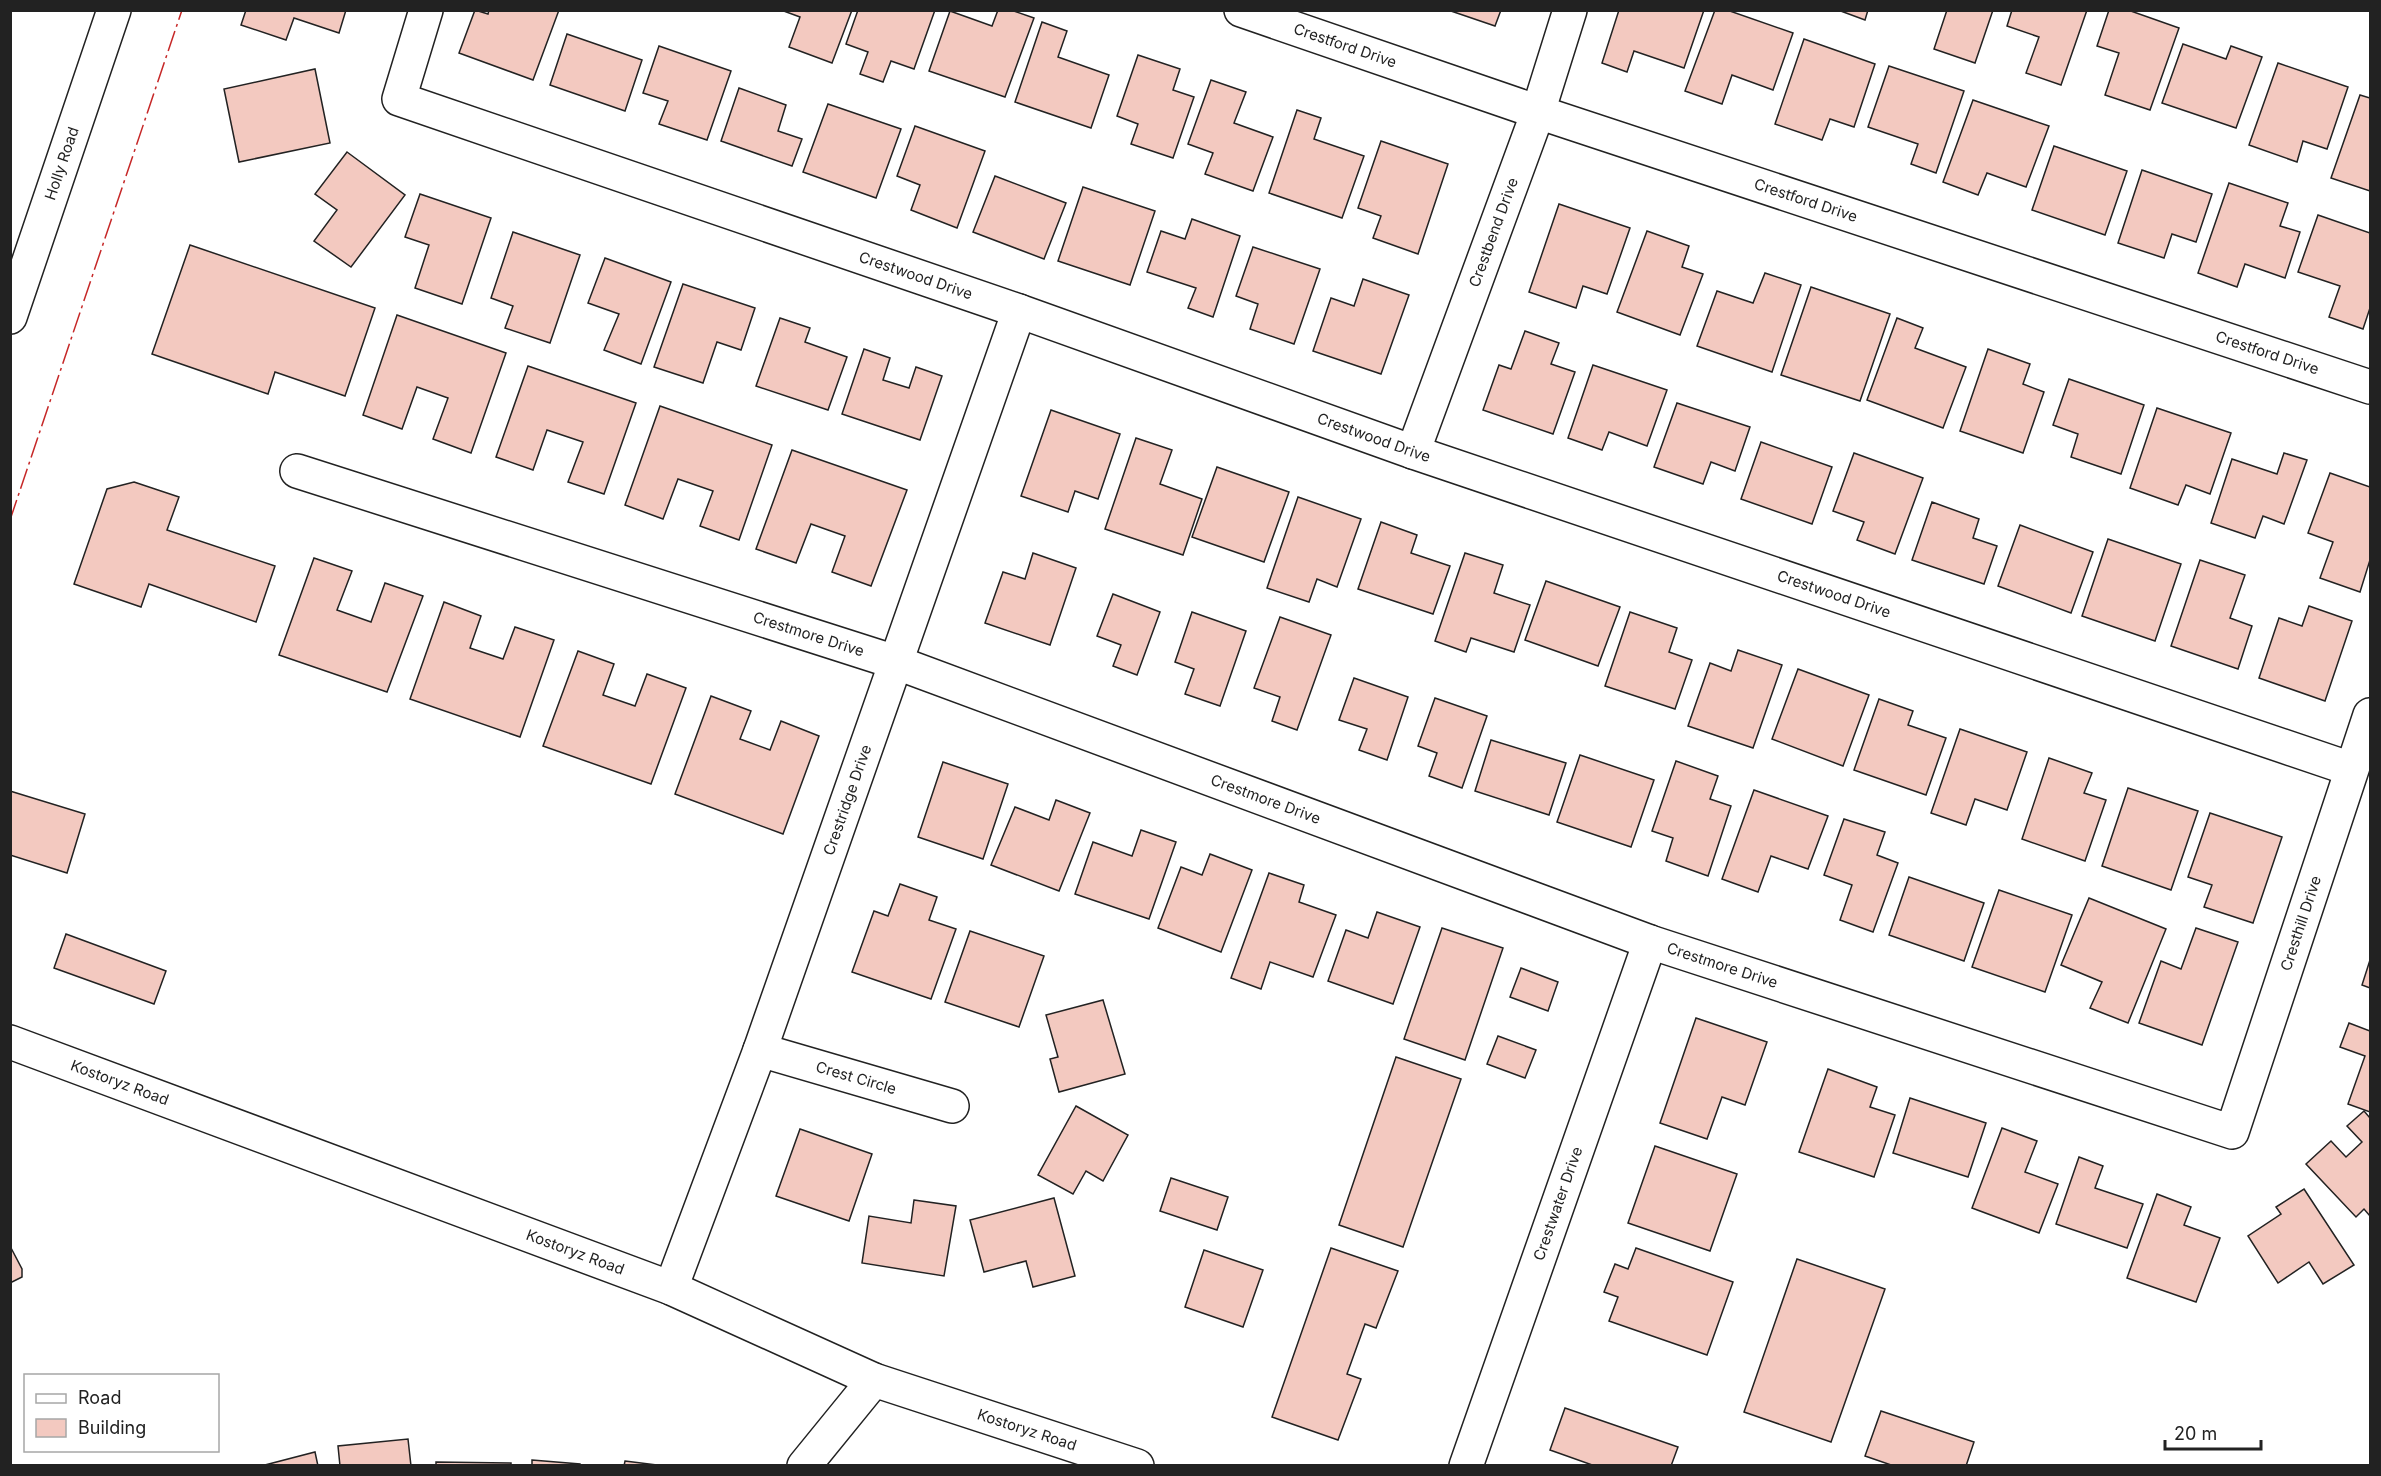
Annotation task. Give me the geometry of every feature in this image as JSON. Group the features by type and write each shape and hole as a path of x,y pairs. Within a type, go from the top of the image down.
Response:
{"street":[{"name":"Holly Road","path":"10,317 114,10"},
{"name":"Crestwood Drive","path":"426,10 399,99 1019,311 1413,452 2351,769"},
{"name":"Crestford Drive","path":"1241,10 1538,112 2370,387"},
{"name":"Crestbend Drive","path":"1413,452 1538,112 1570,10"},
{"name":"Crestridge Drive","path":"670,1288 760,1050 1019,311"},
{"name":"Crestmore Drive","path":"297,471 894,663 1650,942 2232,1132"},
{"name":"Cresthill Drive","path":"2232,1132 2370,715"},
{"name":"Crestwater Drive","path":"1466,1466 1650,942"},
{"name":"Kostoryz Road","path":"11,1042 670,1288 874,1380 1137,1466"},
{"name":"Crest Circle","path":"760,1050 952,1106"},
{"path":"804,1466 874,1380"}],"building":[{"path":"246,10 346,10 339,33 294,18 286,40 241,25"},
{"path":"475,10 488,14 489,10 559,10 533,80 459,53"},
{"path":"781,10 852,10 832,63 789,47 800,17"},
{"path":"858,10 935,10 914,69 891,61 883,82 860,74 868,52 846,44"},
{"path":"998,10 1011,10 1034,18 1005,97 929,71 950,11 992,26"},
{"path":"1448,10 1501,10 1495,26"},
{"path":"1619,10 1704,10 1684,68 1634,51 1627,72 1602,63"},
{"path":"1715,10 1727,10 1793,33 1773,90 1732,75 1722,104 1685,91"},
{"path":"1838,10 1868,10 1865,20"},
{"path":"1947,10 1993,10 1975,63 1934,49"},
{"path":"2012,10 2087,10 2061,85 2026,73 2039,37 2007,26"},
{"path":"2109,10 2128,10 2179,28 2150,110 2105,95 2119,53 2097,46"},
{"path":"1042,22 1067,31 1058,57 1109,75 1091,128 1015,102"},
{"path":"567,34 642,60 625,111 550,85"},
{"path":"1804,39 1875,64 1854,127 1830,119 1822,140 1775,124"},
{"path":"2183,44 2226,59 2231,46 2262,57 2236,128 2162,103"},
{"path":"659,46 731,71 707,140 659,124 668,101 643,93"},
{"path":"1138,55 1180,69 1173,90 1194,97 1173,158 1131,144 1138,124 1117,116"},
{"path":"2278,63 2348,87 2327,149 2303,141 2297,162 2249,145"},
{"path":"1889,66 1964,91 1936,173 1911,164 1918,144 1868,127"},
{"path":"315,69 330,143 239,162 224,89"},
{"path":"1211,80 1246,92 1234,123 1273,137 1253,191 1205,174 1213,153 1188,144"},
{"path":"739,88 786,105 778,131 802,139 792,166 721,141"},
{"path":"2360,95 2370,98 2370,191 2331,178"},
{"path":"1973,100 2049,126 2026,187 1987,173 1978,195 1943,182"},
{"path":"828,104 901,129 876,198 803,172"},
{"path":"1297,110 1321,118 1314,139 1364,156 1342,218 1269,193"},
{"path":"915,126 985,151 957,228 911,210 920,185 897,176"},
{"path":"1381,141 1448,164 1418,254 1373,238 1381,216 1358,208"},
{"path":"2054,146 2127,171 2105,235 2032,210"},
{"path":"347,152 405,195 351,267 314,241 337,210 315,194"},
{"path":"2142,170 2212,194 2196,242 2172,234 2164,258 2118,243"},
{"path":"995,176 1066,203 1044,259 973,232"},
{"path":"2229,183 2288,203 2280,226 2300,232 2285,278 2245,264 2237,287 2198,273"},
{"path":"1083,187 1155,211 1130,285 1058,261"},
{"path":"420,194 491,218 462,304 415,288 429,245 405,237"},
{"path":"1559,204 1630,228 1607,294 1583,286 1576,308 1529,292"},
{"path":"2318,215 2370,233 2370,308 2363,329 2329,317 2340,286 2298,272"},
{"path":"1192,219 1240,236 1213,317 1188,308 1196,288 1147,272 1161,231 1185,239"},
{"path":"1647,231 1689,246 1682,267 1703,274 1680,335 1617,312"},
{"path":"513,232 580,255 550,343 505,328 513,306 491,298"},
{"path":"190,245 375,308 345,396 275,372 268,394 152,354"},
{"path":"1253,247 1320,269 1294,344 1250,329 1258,304 1236,296"},
{"path":"605,258 671,282 641,364 604,350 619,314 588,303"},
{"path":"1765,273 1801,285 1772,372 1697,346 1717,291 1753,303"},
{"path":"1363,279 1409,295 1381,374 1313,351 1331,298 1354,306"},
{"path":"683,284 755,308 741,350 717,342 703,383 654,367"},
{"path":"1811,287 1890,314 1860,401 1781,375"},
{"path":"397,315 506,353 471,453 433,439 448,398 417,387 402,429 363,415"},
{"path":"780,318 810,328 805,342 847,357 828,410 756,386"},
{"path":"1897,318 1923,328 1915,348 1966,367 1943,428 1867,400"},
{"path":"1525,331 1559,343 1551,364 1575,372 1553,434 1483,410 1499,365 1511,369"},
{"path":"864,349 890,358 883,380 909,388 916,367 942,376 920,440 842,414"},
{"path":"1988,349 2030,364 2023,384 2044,392 2023,453 1960,431"},
{"path":"1593,365 1667,390 1647,446 1609,432 1602,450 1568,438"},
{"path":"528,366 636,403 604,494 568,482 583,442 547,430 533,470 496,457"},
{"path":"2069,379 2144,405 2121,474 2071,457 2078,434 2053,425"},
{"path":"1677,403 1750,427 1735,471 1711,462 1703,484 1654,467"},
{"path":"660,406 772,445 739,540 700,526 713,491 678,479 663,519 625,505"},
{"path":"2157,408 2231,433 2210,494 2186,485 2178,505 2130,488"},
{"path":"1051,410 1120,434 1098,499 1075,491 1068,512 1021,496"},
{"path":"1136,438 1172,450 1160,484 1202,499 1183,555 1105,529"},
{"path":"1761,442 1832,467 1812,524 1741,499"},
{"path":"792,450 907,490 871,586 832,572 845,536 811,524 796,563 756,549"},
{"path":"1854,453 1923,478 1895,554 1857,540 1864,522 1833,511"},
{"path":"2284,453 2307,460 2284,524 2263,516 2255,538 2211,523 2232,459 2277,474"},
{"path":"1217,467 1289,492 1264,562 1192,537"},
{"path":"2330,473 2370,487 2370,560 2360,592 2320,578 2333,542 2308,533"},
{"path":"134,482 179,497 167,530 275,566 256,622 149,584 141,607 74,584 107,489"},
{"path":"1298,497 1361,519 1337,587 1317,579 1309,602 1267,588"},
{"path":"1932,502 1979,519 1973,538 1997,546 1984,584 1912,560"},
{"path":"1381,522 1417,535 1411,553 1450,566 1433,614 1358,589"},
{"path":"2020,525 2093,552 2071,613 1998,586"},
{"path":"2108,539 2181,564 2155,641 2082,616"},
{"path":"1033,553 1076,568 1050,645 985,623 1003,572 1025,579"},
{"path":"1465,553 1503,565 1494,593 1530,605 1514,652 1471,638 1466,652 1435,641"},
{"path":"314,558 352,571 337,610 371,622 385,583 423,596 387,692 279,655"},
{"path":"2200,560 2245,575 2230,618 2252,626 2238,669 2171,646"},
{"path":"1546,581 1620,607 1598,666 1525,640"},
{"path":"1113,594 1160,612 1137,675 1113,666 1121,645 1097,636"},
{"path":"444,602 481,616 470,648 503,659 515,627 554,640 520,737 410,699"},
{"path":"2309,606 2352,621 2325,701 2259,678 2279,618 2302,626"},
{"path":"1192,612 1246,631 1220,706 1185,694 1194,669 1175,662"},
{"path":"1630,612 1677,628 1669,652 1692,660 1675,709 1605,686"},
{"path":"1280,617 1331,635 1297,730 1272,721 1280,697 1254,688"},
{"path":"1738,650 1782,665 1753,748 1688,726 1710,663 1731,671"},
{"path":"578,651 614,664 603,695 635,706 647,674 686,688 651,784 543,746"},
{"path":"1798,669 1869,695 1843,766 1772,739"},
{"path":"1354,678 1408,697 1387,760 1359,750 1367,729 1339,720"},
{"path":"711,696 751,711 740,739 770,750 781,721 819,736 783,834 675,794"},
{"path":"1435,698 1487,716 1462,788 1429,776 1437,753 1418,746"},
{"path":"1879,699 1913,711 1908,725 1946,738 1926,795 1854,770"},
{"path":"1960,729 2027,752 2007,810 1975,799 1966,825 1931,813"},
{"path":"1491,740 1566,763 1549,815 1475,791"},
{"path":"1580,755 1654,780 1631,847 1557,822"},
{"path":"2049,758 2092,773 2084,793 2106,800 2085,861 2022,839"},
{"path":"1676,761 1718,776 1710,799 1731,806 1708,876 1666,861 1673,838 1652,831"},
{"path":"943,762 1008,784 983,859 918,837"},
{"path":"2128,788 2198,811 2171,890 2102,866"},
{"path":"1754,790 1828,816 1808,869 1771,856 1758,892 1722,879"},
{"path":"10,791 85,814 67,873 10,855"},
{"path":"1056,800 1090,813 1059,891 991,865 1015,807 1049,820"},
{"path":"2210,813 2282,837 2253,923 2204,907 2212,885 2188,877"},
{"path":"1844,819 1885,832 1877,855 1898,863 1873,932 1840,920 1852,885 1824,875"},
{"path":"1141,830 1176,842 1149,919 1075,894 1093,842 1132,856"},
{"path":"1210,854 1252,870 1221,952 1158,928 1181,867 1202,875"},
{"path":"1269,873 1304,885 1299,902 1336,915 1313,977 1270,962 1261,989 1231,978"},
{"path":"1909,877 1984,903 1964,961 1889,935"},
{"path":"900,884 937,897 929,920 956,929 931,999 852,972 874,911 888,916"},
{"path":"1999,890 2072,915 2045,992 1972,967"},
{"path":"2089,898 2166,929 2128,1023 2090,1008 2102,982 2061,965"},
{"path":"1377,912 1420,927 1393,1004 1328,981 1346,930 1368,938"},
{"path":"1442,928 1503,948 1465,1060 1404,1039"},
{"path":"2196,928 2238,942 2202,1045 2139,1023 2161,961 2181,969"},
{"path":"970,931 1044,956 1019,1027 945,1002"},
{"path":"66,934 166,971 154,1004 54,968"},
{"path":"2370,960 2370,988 2362,985"},
{"path":"1521,968 1558,982 1548,1011 1510,997"},
{"path":"1103,1000 1125,1074 1059,1092 1050,1059 1058,1057 1046,1015"},
{"path":"1696,1018 1767,1042 1745,1105 1722,1097 1707,1139 1660,1123"},
{"path":"2349,1023 2370,1031 2370,1112 2348,1104 2365,1056 2340,1047"},
{"path":"1498,1036 1536,1050 1525,1078 1487,1064"},
{"path":"1396,1057 1461,1079 1403,1247 1339,1225"},
{"path":"1828,1069 1877,1087 1870,1107 1895,1115 1874,1177 1799,1152"},
{"path":"1910,1098 1986,1123 1968,1177 1893,1153"},
{"path":"1076,1106 1128,1135 1103,1181 1086,1171 1073,1194 1038,1175"},
{"path":"2364,1111 2370,1118 2370,1216 2364,1209 2356,1217 2306,1164 2331,1141 2346,1157 2362,1142 2347,1126"},
{"path":"2002,1128 2037,1141 2025,1172 2058,1184 2039,1233 1972,1208"},
{"path":"800,1129 872,1154 849,1221 776,1196"},
{"path":"1655,1146 1737,1174 1710,1251 1628,1223"},
{"path":"2079,1157 2103,1166 2095,1188 2143,1204 2127,1248 2056,1224"},
{"path":"1171,1178 1228,1197 1217,1230 1160,1211"},
{"path":"2304,1189 2354,1265 2323,1284 2309,1262 2278,1283 2248,1236 2281,1214 2276,1207"},
{"path":"2157,1194 2191,1207 2184,1225 2220,1238 2196,1302 2127,1278"},
{"path":"1054,1198 1075,1276 1033,1287 1026,1261 984,1272 970,1220"},
{"path":"914,1200 956,1206 944,1276 862,1263 869,1216 911,1223"},
{"path":"10,1246 22,1269 22,1277 10,1283"},
{"path":"1331,1248 1398,1271 1376,1328 1365,1324 1347,1374 1361,1379 1338,1440 1272,1417"},
{"path":"1636,1248 1733,1282 1707,1355 1609,1321 1618,1297 1604,1292 1615,1264 1628,1269"},
{"path":"1204,1250 1263,1270 1243,1327 1185,1307"},
{"path":"1797,1259 1885,1289 1831,1442 1744,1412"},
{"path":"1565,1408 1678,1447 1671,1466 1595,1466 1550,1450"},
{"path":"1881,1411 1974,1442 1966,1466 1894,1466 1865,1456"},
{"path":"408,1439 411,1466 340,1466 338,1446"},
{"path":"315,1452 318,1466 261,1466"},
{"path":"532,1460 580,1464 580,1466 532,1466"},
{"path":"625,1461 665,1466 624,1466"},
{"path":"436,1462 511,1463 511,1466 436,1466"}],"power":[{"path":"10,520 182,10"}]}
